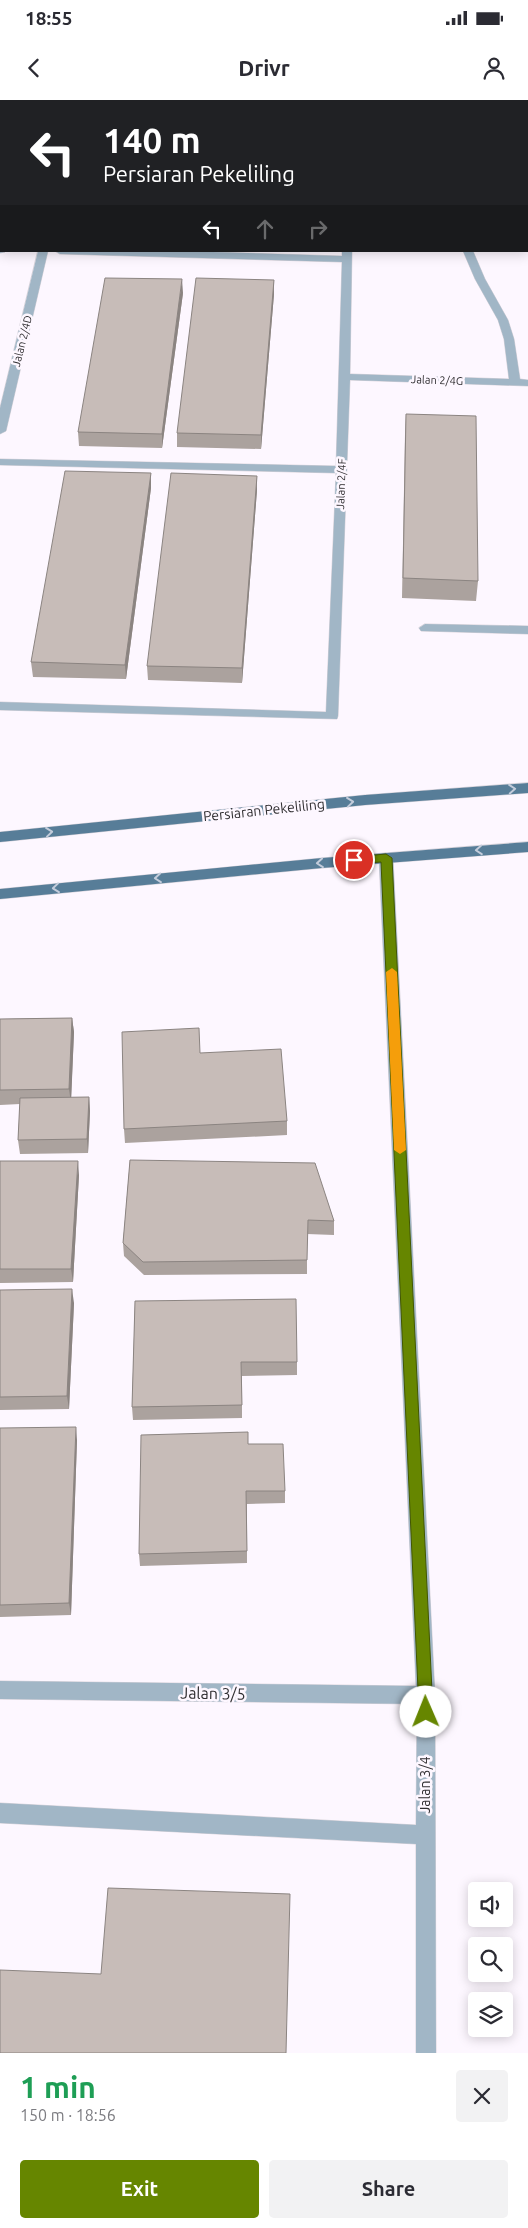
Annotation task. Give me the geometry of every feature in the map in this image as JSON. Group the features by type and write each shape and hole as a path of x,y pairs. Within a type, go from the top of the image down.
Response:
{"main road":[{"name":"Persiaran Pekeliling","path":"0,837 365,800 528,788"},
{"path":"0,894 386,858 528,847"}],"street":[{"name":"Jalan 2/4D","path":"0,430 43,252"},
{"path":"122,252 347,255"},
{"path":"468,252 509,338 515,382"},
{"name":"Jalan 2/4F","path":"0,706 332,716 342,470 347,255"},
{"name":"Jalan 2/4G","path":"345,377 528,383"},
{"path":"0,462 342,470"},
{"path":"425,628 528,630"},
{"name":"Jalan 3/4","path":"386,858 426,1695 426,2053"},
{"name":"Jalan 3/5","path":"0,1690 426,1695"},
{"path":"0,1813 425,1835"}],"building":[{"path":"105,278 182,279 162,434 78,432"},
{"path":"196,278 274,280 261,435 177,433"},
{"path":"406,414 476,416 478,581 403,578"},
{"path":"65,471 151,473 125,665 31,662"},
{"path":"171,473 257,476 242,668 147,666"},
{"path":"72,1018 69,1089 0,1090 0,1019"},
{"path":"199,1028 200,1053 281,1049 287,1121 124,1129 122,1032"},
{"path":"89,1097 87,1139 18,1140 20,1098"},
{"path":"130,1160 315,1163 334,1221 308,1220 307,1260 143,1262 123,1243"},
{"path":"0,1161 78,1161 71,1269 0,1269"},
{"path":"72,1289 67,1396 0,1397 0,1290"},
{"path":"296,1299 297,1362 241,1362 242,1405 132,1407 135,1301"},
{"path":"76,1427 69,1603 0,1605 0,1428"},
{"path":"248,1432 248,1444 283,1444 285,1491 246,1491 247,1551 139,1554 141,1435"},
{"path":"108,1888 290,1894 286,2053 0,2053 0,1970 101,1974"}],"slow traffic":[{"path":"392,972 400,1150"}],"route":[{"path":"354,860 386,858 426,1712"}]}
